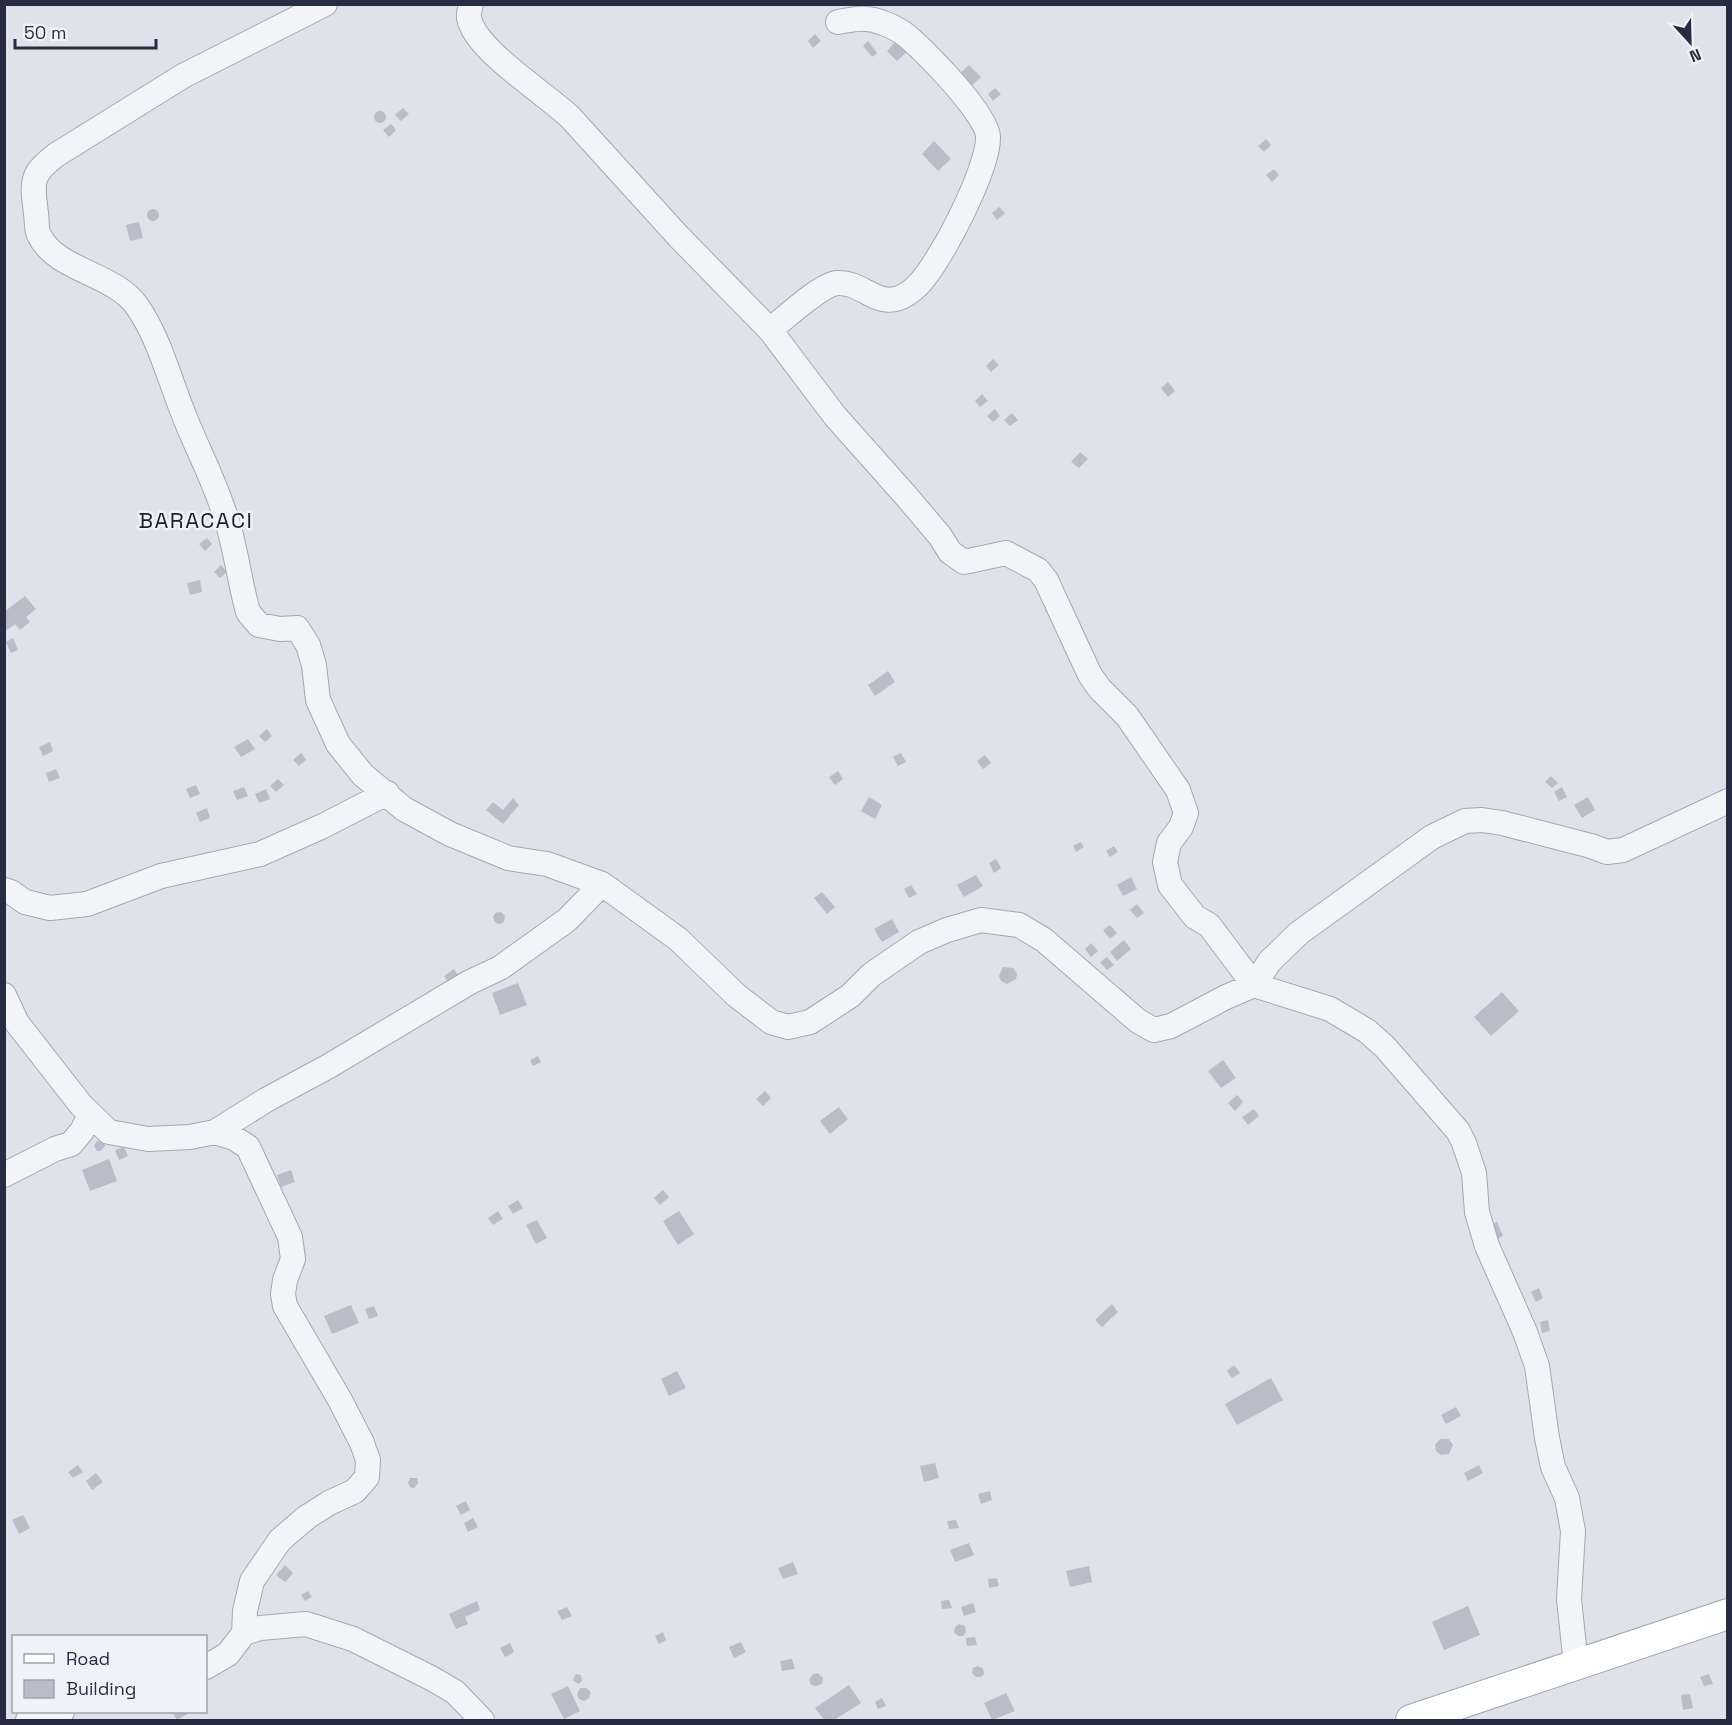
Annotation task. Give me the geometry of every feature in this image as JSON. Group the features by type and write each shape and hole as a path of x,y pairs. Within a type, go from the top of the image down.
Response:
{"main road":[{"path":"1411,1720 1728,1614"}],"street":[{"path":"324,4 183,75 41,166 34,175 32,186 39,234 47,247 58,256 124,292 136,305 147,323 168,369 182,410 225,515 248,612 259,625 280,629 297,628 308,645 314,665 318,699 338,744 363,776 387,793 404,809 450,834 508,858 547,864 602,884 678,939 736,995 771,1022 788,1028 810,1022 850,996 871,975 919,942 947,930 981,920 1019,925 1044,940 1138,1021 1154,1030 1171,1026 1254,985 1270,961 1299,933 1432,837 1465,821 1482,820 1502,823 1607,852 1623,850 1644,842 1728,801"},
{"path":"471,4 469,17 476,35 496,58 570,117 679,237 770,330 835,416 927,520 950,552 964,562 1006,553 1038,570 1046,580 1090,675 1100,689 1127,716 1178,789 1186,813 1181,827 1169,843 1165,861 1170,885 1195,917 1209,925 1254,985 1330,1009 1366,1031 1392,1054 1458,1131 1473,1173 1477,1212 1487,1246 1525,1332 1537,1366 1553,1467 1567,1498 1573,1531 1569,1599 1576,1665"},
{"path":"770,330 813,296 835,283 848,284 874,298 887,301 903,296 916,287 939,257 955,228 969,199 985,155 988,138 987,126 966,98 922,50 902,33 880,22 861,17 838,22"},
{"path":"4,890 25,902 50,908 87,904 161,876 260,854 323,826 387,793"},
{"path":"4,995 17,1023 81,1105 109,1132 148,1139 190,1137 215,1132 470,982 500,968 567,920 602,884"},
{"path":"4,1176 55,1149 71,1144 82,1131 90,1114"},
{"path":"207,1666 228,1654 244,1633 245,1611 252,1581 280,1540 307,1517 329,1503 355,1491 367,1477 368,1460 340,1400 285,1306 283,1294 285,1280 293,1259 290,1238 248,1147 234,1138 215,1132"},
{"path":"244,1633 260,1628 306,1624 353,1639 455,1692 482,1720"},
{"path":"28,1720 58,1713"}],"building":[{"path":"815,34 821,41 813,48 808,41"},
{"path":"897,40 908,51 897,61 887,51"},
{"path":"868,41 877,53 872,57 863,46"},
{"path":"969,65 981,77 965,92 953,80"},
{"path":"995,88 1001,94 993,101 988,94"},
{"path":"403,108 409,114 401,121 395,115"},
{"path":"382,111 386,117 382,123 378,123 374,115"},
{"path":"391,124 396,130 389,137 383,130"},
{"path":"1266,139 1271,145 1264,152 1258,146"},
{"path":"934,141 951,159 938,171 922,154"},
{"path":"1274,169 1279,175 1272,182 1266,175"},
{"path":"999,207 1005,213 997,220 992,213"},
{"path":"155,209 159,215 155,221 151,221 147,213"},
{"path":"139,222 143,238 130,241 126,225"},
{"path":"993,359 999,365 991,372 986,366"},
{"path":"1168,382 1175,391 1168,397 1161,388"},
{"path":"982,394 988,401 980,407 975,401"},
{"path":"995,409 1000,416 993,422 987,416"},
{"path":"1012,413 1018,420 1010,426 1004,420"},
{"path":"1080,452 1088,459 1079,468 1071,462"},
{"path":"207,538 212,544 205,551 199,544"},
{"path":"221,565 227,572 220,578 214,572"},
{"path":"200,580 202,592 190,595 187,583"},
{"path":"25,596 36,609 26,617 30,622 20,630 15,624 7,630 4,627 4,612"},
{"path":"13,638 18,650 11,653 6,642"},
{"path":"888,671 895,682 875,696 868,685"},
{"path":"267,729 272,736 265,742 259,736"},
{"path":"248,739 255,749 241,757 234,747"},
{"path":"50,742 53,751 43,756 39,747"},
{"path":"301,753 306,760 299,766 293,760"},
{"path":"901,753 906,762 898,766 893,757"},
{"path":"985,755 991,763 983,769 977,761"},
{"path":"56,769 60,778 49,782 46,773"},
{"path":"838,771 843,779 835,785 829,777"},
{"path":"1551,776 1558,783 1552,788 1545,782"},
{"path":"278,779 284,785 276,792 270,786"},
{"path":"196,785 200,794 190,798 186,789"},
{"path":"244,787 248,796 237,800 233,791"},
{"path":"1562,787 1567,797 1559,801 1554,792"},
{"path":"266,789 270,799 259,803 255,794"},
{"path":"869,797 882,805 875,819 861,811"},
{"path":"1588,797 1595,810 1582,818 1574,805"},
{"path":"513,798 519,805 503,824 486,810 493,802 503,810"},
{"path":"207,808 210,818 200,822 196,813"},
{"path":"1081,842 1084,847 1076,852 1073,846"},
{"path":"1114,846 1118,852 1110,857 1106,851"},
{"path":"996,859 1001,868 994,873 989,863"},
{"path":"976,875 983,886 964,897 957,885"},
{"path":"1131,877 1137,889 1123,896 1117,885"},
{"path":"911,885 917,894 909,898 904,889"},
{"path":"822,892 835,907 827,914 814,898"},
{"path":"1137,904 1144,913 1137,918 1130,910"},
{"path":"501,912 505,916 504,922 499,924 493,917 495,913"},
{"path":"892,919 899,932 882,942 874,929"},
{"path":"1110,925 1117,933 1110,939 1103,930"},
{"path":"1124,940 1131,949 1117,961 1110,952"},
{"path":"1091,943 1098,951 1091,957 1085,949"},
{"path":"1107,957 1114,965 1107,970 1100,962"},
{"path":"1003,967 1013,968 1017,974 1016,979 1007,984 1001,981 999,976"},
{"path":"454,969 459,977 449,983 444,976"},
{"path":"518,983 527,1005 500,1015 492,993"},
{"path":"1502,992 1519,1011 1491,1036 1474,1017"},
{"path":"538,1056 541,1062 533,1066 530,1060"},
{"path":"1223,1060 1236,1078 1221,1088 1208,1071"},
{"path":"765,1091 771,1098 763,1106 756,1099"},
{"path":"1237,1095 1243,1102 1235,1111 1228,1103"},
{"path":"839,1107 848,1119 830,1134 820,1121"},
{"path":"1254,1109 1259,1116 1248,1125 1242,1117"},
{"path":"97,1141 104,1142 105,1146 101,1151 97,1151 94,1146"},
{"path":"124,1147 128,1156 119,1160 115,1150"},
{"path":"109,1159 117,1181 90,1191 82,1170"},
{"path":"291,1170 295,1182 281,1187 277,1175"},
{"path":"663,1190 669,1197 660,1205 654,1198"},
{"path":"518,1200 523,1208 513,1214 508,1206"},
{"path":"498,1211 503,1219 493,1225 488,1218"},
{"path":"679,1211 694,1234 678,1245 663,1221"},
{"path":"537,1220 547,1238 536,1244 526,1225"},
{"path":"1497,1222 1503,1236 1491,1242 1484,1227"},
{"path":"1539,1288 1543,1298 1536,1302 1531,1292"},
{"path":"1112,1304 1118,1312 1102,1327 1095,1320"},
{"path":"351,1305 359,1323 332,1334 324,1316"},
{"path":"374,1306 378,1316 369,1319 365,1309"},
{"path":"1548,1320 1550,1331 1542,1333 1540,1322"},
{"path":"1234,1365 1240,1373 1232,1378 1227,1371"},
{"path":"677,1371 686,1388 669,1396 661,1379"},
{"path":"1271,1378 1283,1400 1237,1425 1225,1404"},
{"path":"1456,1407 1461,1416 1446,1424 1441,1415"},
{"path":"1440,1439 1449,1439 1453,1445 1449,1454 1441,1455 1436,1451 1435,1445"},
{"path":"935,1463 939,1478 924,1482 920,1466"},
{"path":"78,1465 83,1472 73,1478 68,1472"},
{"path":"1479,1465 1483,1473 1468,1481 1464,1473"},
{"path":"96,1473 103,1482 92,1490 86,1481"},
{"path":"410,1478 417,1478 418,1483 414,1488 408,1483"},
{"path":"990,1491 992,1500 981,1504 978,1494"},
{"path":"466,1501 470,1510 461,1515 456,1506"},
{"path":"23,1515 30,1528 19,1534 12,1520"},
{"path":"473,1518 478,1527 468,1532 464,1523"},
{"path":"956,1520 959,1528 949,1529 947,1521"},
{"path":"969,1543 974,1555 955,1562 950,1550"},
{"path":"793,1562 798,1574 783,1579 778,1568"},
{"path":"285,1565 293,1573 285,1582 276,1575"},
{"path":"1089,1566 1092,1582 1070,1587 1066,1571"},
{"path":"997,1578 999,1586 989,1588 988,1579"},
{"path":"308,1591 312,1597 305,1601 301,1595"},
{"path":"949,1600 952,1608 942,1609 941,1601"},
{"path":"477,1601 480,1610 465,1617 468,1624 456,1629 449,1614"},
{"path":"973,1603 976,1612 964,1616 961,1607"},
{"path":"1468,1606 1480,1635 1444,1650 1432,1622"},
{"path":"567,1607 572,1616 562,1620 557,1611"},
{"path":"959,1624 965,1626 966,1632 963,1636 958,1636 954,1632 955,1627"},
{"path":"663,1632 666,1640 659,1644 655,1636"},
{"path":"975,1637 977,1645 967,1646 966,1638"},
{"path":"741,1642 746,1652 734,1658 729,1647"},
{"path":"510,1643 514,1652 505,1657 500,1648"},
{"path":"792,1659 795,1669 782,1671 780,1661"},
{"path":"977,1666 983,1668 984,1674 981,1677 976,1677 972,1673 973,1668"},
{"path":"818,1673 823,1678 822,1684 811,1685 809,1680 813,1674"},
{"path":"576,1674 581,1675 582,1681 578,1684 573,1680"},
{"path":"1709,1674 1713,1684 1704,1686 1700,1677"},
{"path":"849,1685 861,1703 834,1720 824,1720 815,1708"},
{"path":"568,1686 580,1711 564,1719 551,1694"},
{"path":"580,1688 586,1688 591,1692 589,1698 584,1701 579,1699 577,1694"},
{"path":"1006,1693 1015,1711 992,1720 984,1703"},
{"path":"1690,1694 1693,1708 1683,1710 1681,1695"},
{"path":"882,1698 886,1706 878,1709 875,1702"},
{"path":"173,1713 189,1713 177,1720"}],"district":[{"name":"BARACACI","path":"196,520"}]}
